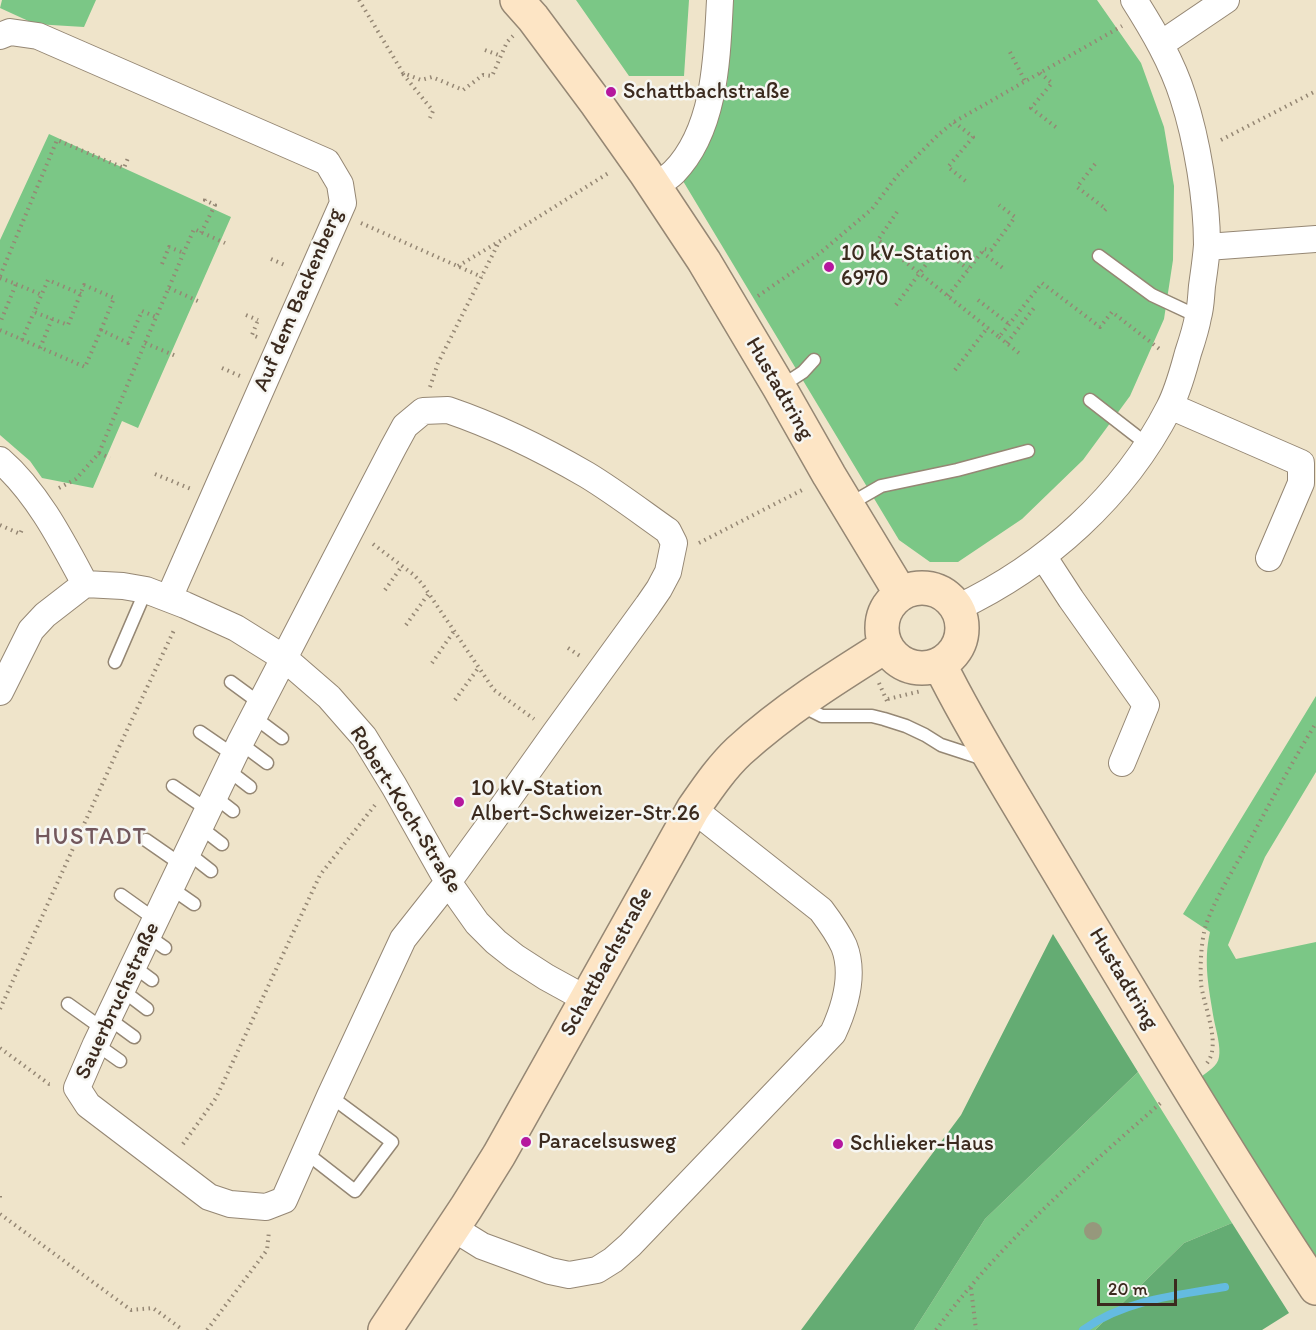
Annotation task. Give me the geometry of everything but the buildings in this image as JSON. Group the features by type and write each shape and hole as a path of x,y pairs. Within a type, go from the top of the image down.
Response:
{"street":[{"path":"645,173 673,173 686,157 702,128 715,76 720,0"},
{"path":"1161,44 1226,0"},
{"path":"957,608 983,596 1043,556 1107,498 1148,445 1170,406 1184,368 1199,317 1207,247 1205,212 1197,150 1183,96 1161,44 1138,7"},
{"name":"Hustadtring","path":"525,9 597,104 704,261 901,594"},
{"name":"Auf dem Backenberg","path":"0,36 10,32 38,36 327,162 340,184 343,203 167,598"},
{"path":"1207,247 1316,238"},
{"path":"1170,406 1301,463 1301,483 1269,558"},
{"path":"266,1207 284,1200 402,939 448,882 669,572 674,543 668,531 588,476 512,436 471,418 448,410 423,411"},
{"name":"Sauerbruchstraße","path":"266,1207 230,1204 209,1197 88,1105 77,1088 122,990 143,973 171,888 185,859 214,811 234,756 257,710 405,426 423,411"},
{"path":"0,460 18,477 60,536 85,584 45,615 31,630 0,692"},
{"path":"1043,556 1146,705 1122,763"},
{"name":"Robert-Koch-Straße","path":"85,584 123,586 167,598 236,628 284,658 329,697 364,737 448,882 477,923 515,957 586,999"},
{"path":"928,588 945,595 957,608 961,617 962,636 954,653 940,664 930,668 909,666 900,662 886,646 882,630 885,613 889,605 910,589 928,588"},
{"name":"Schattbachstraße","path":"385,1330 499,1155 693,809 713,781 738,752 782,716 830,681 886,646"},
{"name":"Hustadtring","path":"940,664 993,762 1185,1081 1316,1288"},
{"path":"453,1228 482,1246 550,1271 569,1275 597,1270 630,1245 833,1033 844,1006 848,981 848,964 844,947 835,928 821,910 693,809"}],"lane":[{"path":"1100,256 1152,295 1199,317"},
{"path":"779,387 803,372 814,360"},
{"path":"1090,400 1148,445"},
{"path":"847,506 881,486 957,470 1028,451"},
{"path":"115,662 167,598"},
{"path":"231,682 282,738"},
{"path":"798,704 822,716 872,716 884,719 906,726 941,745 993,762"},
{"path":"200,732 234,756 267,763"},
{"path":"234,756 250,787"},
{"path":"173,786 214,811 222,844"},
{"path":"146,840 211,871"},
{"path":"171,888 194,904"},
{"path":"122,895 156,935"},
{"path":"122,990 147,1009"},
{"path":"68,1004 102,1030 120,1061"},
{"path":"102,1030 134,1037"},
{"path":"305,1152 355,1191 392,1142 330,1096"}],"path":[{"path":"359,0 403,73 433,111 430,118"},
{"path":"735,312 820,253 872,209 897,176 954,122 1040,73 1138,7"},
{"path":"403,73 421,80 432,77 463,90 483,75 492,76 525,9"},
{"path":"485,50 501,56"},
{"path":"1010,51 1025,81"},
{"path":"1040,73 1052,83 1032,108 1057,128"},
{"path":"1197,150 1234,134 1316,91"},
{"path":"954,122 973,137 948,167 968,183"},
{"path":"42,295 0,277 57,140 124,168 128,158"},
{"path":"1095,164 1077,187 1106,210 1104,212"},
{"path":"458,266 606,174 645,173"},
{"path":"201,233 215,205 205,200 206,198"},
{"path":"948,296 984,249 991,250 1015,217 999,205"},
{"path":"339,212 482,277"},
{"path":"897,212 878,240 1020,354"},
{"path":"35,501 76,478 99,453 194,229 225,243"},
{"path":"423,411 438,363 500,241"},
{"path":"162,264 169,247 184,253"},
{"path":"896,305 939,247 968,269"},
{"path":"982,252 1004,269"},
{"path":"271,259 289,267 286,274"},
{"path":"22,340 48,280 81,294"},
{"path":"999,337 1042,283 1100,327 1112,312 1184,368"},
{"path":"0,323 16,284"},
{"path":"0,330 85,367 114,298 84,285 68,325 34,312"},
{"path":"169,288 200,302"},
{"path":"978,300 1009,324"},
{"path":"1007,343 1034,308"},
{"path":"101,330 128,343 142,311 156,317"},
{"path":"246,315 258,320"},
{"path":"40,348 52,319"},
{"path":"955,370 988,327"},
{"path":"145,343 176,356"},
{"path":"99,453 110,458"},
{"path":"155,474 213,499"},
{"path":"712,537 784,500"},
{"path":"0,525 20,534"},
{"path":"351,527 414,575 429,593 494,690 555,733"},
{"path":"385,590 402,566"},
{"path":"406,625 429,593"},
{"path":"0,1009 100,788 167,598"},
{"path":"432,663 454,631"},
{"path":"455,700 479,668"},
{"path":"1185,1081 1210,1060 1213,1052 1213,1040 1201,985 1205,928 1233,870 1316,723"},
{"path":"167,1166 216,1098 320,875 377,802 394,786"},
{"path":"0,1048 49,1084"},
{"path":"936,1330 956,1303 1015,1237 1086,1169 1158,1105"},
{"path":"207,1330 267,1250 270,1227 266,1207"},
{"path":"0,1214 131,1311 153,1308 183,1330"},
{"path":"971,1287 976,1330"}],"green space":[{"path":"2,0 96,0 84,27 35,24 0,8"},
{"path":"576,0 689,0 684,76 629,76"},
{"path":"733,0 1097,0 1141,63 1164,127 1174,186 1173,260 1164,319 1130,396 1083,460 1022,519 958,562 930,562 899,540 683,181 708,134 727,84"},
{"path":"49,134 231,217 138,428 122,421 93,488 42,478 30,461 0,435 0,240"},
{"path":"1316,696 1316,772 1265,857 1228,945 1236,959 1316,942 1316,1261 1201,1077 1217,1063 1219,1053 1208,976 1207,954 1210,932 1183,914"},
{"path":"1053,934 1138,1072 985,1219 914,1330 801,1330 961,1115"},
{"path":"1138,1072 1232,1223 1184,1243 1095,1330 914,1330 985,1219"},
{"path":"1232,1223 1289,1313 1262,1330 1095,1330 1184,1243"}],"waterway":[{"path":"1083,1330 1133,1305 1225,1287"}],"place":[{"name":"Schattbachstraße","path":"611,92"},
{"name":"10 kV-Station 6970","path":"829,267"},
{"name":"10 kV-Station Albert-Schweizer-Str.26","path":"459,802"},
{"name":"Paracelsusweg","path":"526,1142"},
{"name":"Schlieker-Haus","path":"838,1144"}],"district":[{"name":"HUSTADT","path":"91,838"}]}
